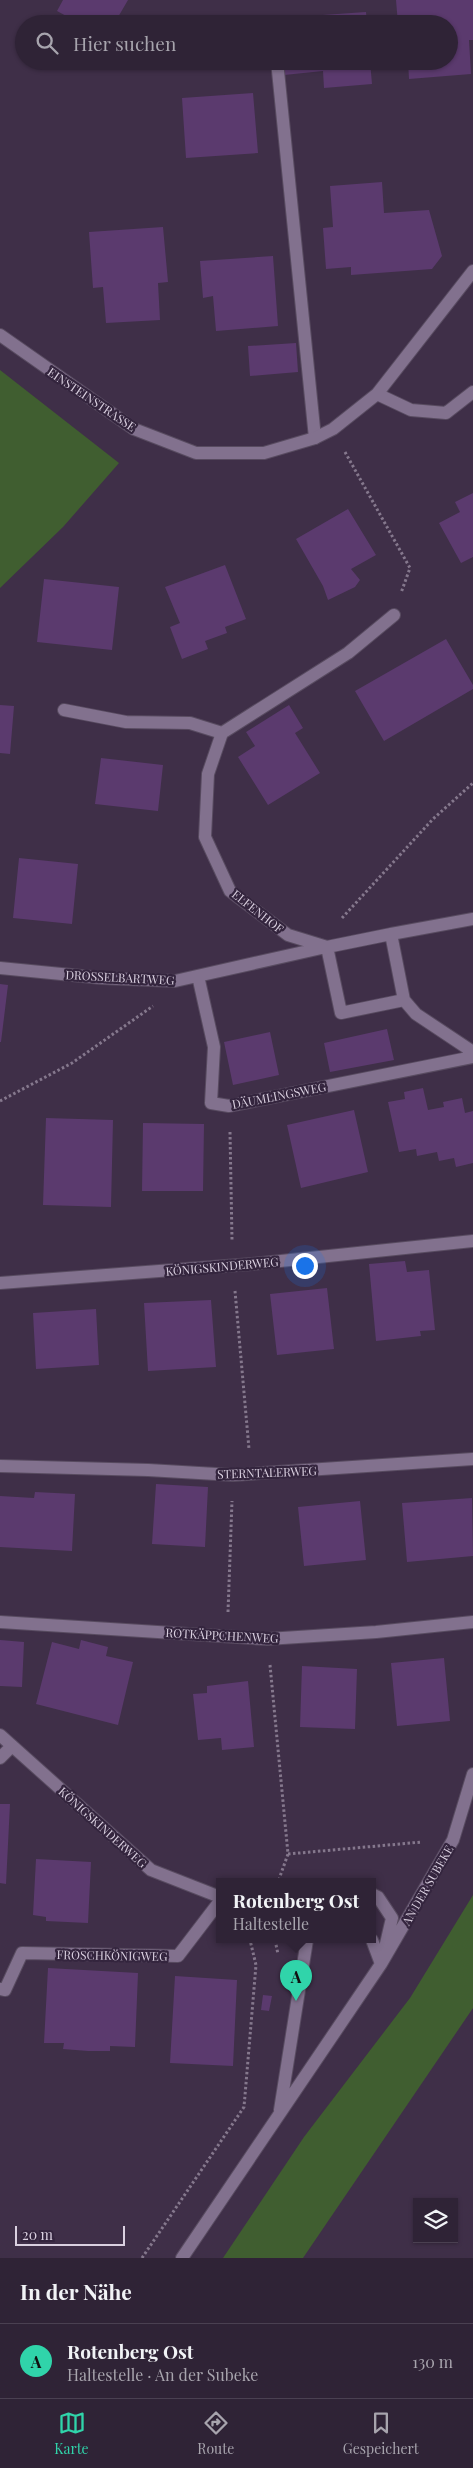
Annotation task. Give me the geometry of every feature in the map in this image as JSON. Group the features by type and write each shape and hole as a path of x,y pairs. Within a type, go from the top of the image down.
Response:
{"street":[{"path":"278,70 315,438"},
{"name":"EINSTEINSTRASSE","path":"0,335 134,429 196,453 264,453 315,438 333,429 377,394 473,271"},
{"path":"377,394 411,410 446,414 473,392"},
{"path":"64,710 126,722 190,723 222,733 348,653 394,615"},
{"name":"ELFENHOF","path":"222,733 208,774 205,837 230,891 288,935 327,947"},
{"path":"404,1000 341,1013 327,947 473,919"},
{"path":"391,934 404,1000 416,1014 473,1052"},
{"name":"DROSSELBARTWEG","path":"0,968 102,978 175,981 327,947"},
{"name":"DÄUMLINGSWEG","path":"198,976 214,1047 211,1104 229,1106 473,1057"},
{"name":"KÖNIGSKINDERWEG","path":"0,1283 252,1264 473,1241"},
{"name":"STERNTALERWEG","path":"0,1466 148,1470 233,1475 473,1459"},
{"name":"ROTKÄPPCHENWEG","path":"0,1622 267,1639 376,1632 473,1622"},
{"name":"KÖNIGSKINDERWEG","path":"0,1735 151,1870 216,1897"},
{"path":"0,1758 12,1746"},
{"name":"AN DER SUBEKE","path":"182,2258 382,1964 454,1840 473,1774"},
{"name":"AN DER SUBEKE","path":"376,1896 392,1918 382,1964"},
{"name":"FROSCHKÖNIGWEG","path":"0,1989 5,1990 22,1953 178,1956 216,1904"},
{"name":"AN DER SUBEKE","path":"280,2115 307,1943"},
{"path":"373,1943 382,1964"}],"path":[{"path":"333,429 410,568"},
{"path":"327,947 338,923 433,819 473,783"},
{"path":"0,1101 72,1063 155,1005 175,981"},
{"path":"229,1106 231,1211"},
{"path":"234,1287 251,1474"},
{"path":"230,1586 233,1475"},
{"path":"267,1639 288,1854 279,1878"},
{"path":"288,1854 454,1840"},
{"path":"142,2258 244,2107 256,1965 251,1943"}],"green space":[{"path":"0,370 119,463 63,527 0,588"},
{"path":"473,1895 473,2008 303,2258 223,2258 304,2137 410,1998"}],"building":[{"path":"63,0 128,0 119,15 64,15 57,11"},
{"path":"396,0 473,0 473,40 469,40 471,74 409,79 408,70 458,70 458,15 397,15"},
{"path":"366,12 366,15 322,15"},
{"path":"283,70 371,70 372,84 324,88 323,71 284,75"},
{"path":"253,93 258,153 186,158 182,98"},
{"path":"382,182 384,213 429,210 442,256 432,269 351,275 351,267 326,269 323,228 333,227 330,186"},
{"path":"163,227 168,282 158,283 160,320 106,323 103,287 93,288 89,232"},
{"path":"273,256 278,326 216,331 213,296 203,298 200,261"},
{"path":"296,343 298,372 250,376 248,346"},
{"path":"473,493 473,557 461,563 439,523 460,512 455,502"},
{"path":"348,509 376,555 351,569 360,580 355,587 328,600 323,586 296,539"},
{"path":"225,565 246,619 225,627 227,633 205,641 208,649 182,659 170,627 180,623 165,587"},
{"path":"44,579 119,587 112,650 37,642"},
{"path":"446,639 473,685 473,689 384,741 355,691"},
{"path":"0,705 14,706 10,754 0,753"},
{"path":"289,705 303,728 295,733 320,773 268,805 238,757 255,746 246,732"},
{"path":"101,758 163,765 158,811 95,804"},
{"path":"19,858 78,864 72,924 13,918"},
{"path":"0,984 8,985 1,1042 0,1042"},
{"path":"387,1029 394,1060 330,1072 324,1043"},
{"path":"270,1032 279,1075 233,1085 224,1042"},
{"path":"423,1088 428,1110 444,1107 443,1102 462,1098 465,1113 473,1111 473,1163 456,1167 454,1158 439,1161 437,1152 417,1156 416,1149 399,1152 388,1102 405,1099 404,1092"},
{"path":"354,1110 368,1172 301,1188 287,1125"},
{"path":"46,1118 113,1120 111,1207 43,1205"},
{"path":"143,1123 204,1124 203,1191 142,1191"},
{"path":"405,1261 407,1272 429,1270 435,1330 420,1331 421,1336 376,1341 369,1264"},
{"path":"327,1288 334,1349 277,1355 270,1294"},
{"path":"211,1300 216,1367 148,1371 144,1303"},
{"path":"96,1309 99,1365 36,1369 33,1313"},
{"path":"156,1484 208,1487 205,1547 152,1544"},
{"path":"35,1492 75,1494 72,1551 0,1547 0,1496 34,1498"},
{"path":"472,1498 473,1556 407,1562 402,1503"},
{"path":"360,1501 366,1560 304,1566 298,1507"},
{"path":"0,1640 24,1642 22,1687 0,1686"},
{"path":"81,1640 108,1647 106,1656 133,1662 118,1725 36,1704 52,1642 79,1649"},
{"path":"444,1658 450,1721 397,1726 391,1663"},
{"path":"302,1666 357,1669 355,1729 300,1727"},
{"path":"248,1681 254,1747 222,1750 221,1738 198,1740 193,1694 207,1693 207,1686"},
{"path":"0,1804 10,1804 6,1884 0,1883"},
{"path":"36,1859 91,1862 88,1923 46,1921 46,1917 33,1915"},
{"path":"48,1968 138,1973 135,2047 110,2046 110,2051 88,2051 63,2049 64,2043 44,2043"},
{"path":"175,1976 237,1980 233,2066 170,2063"},
{"path":"263,1995 272,1996 269,2011 261,2010"}],"place":[{"name":"Rotenberg Ost","path":"296,2001"}]}
